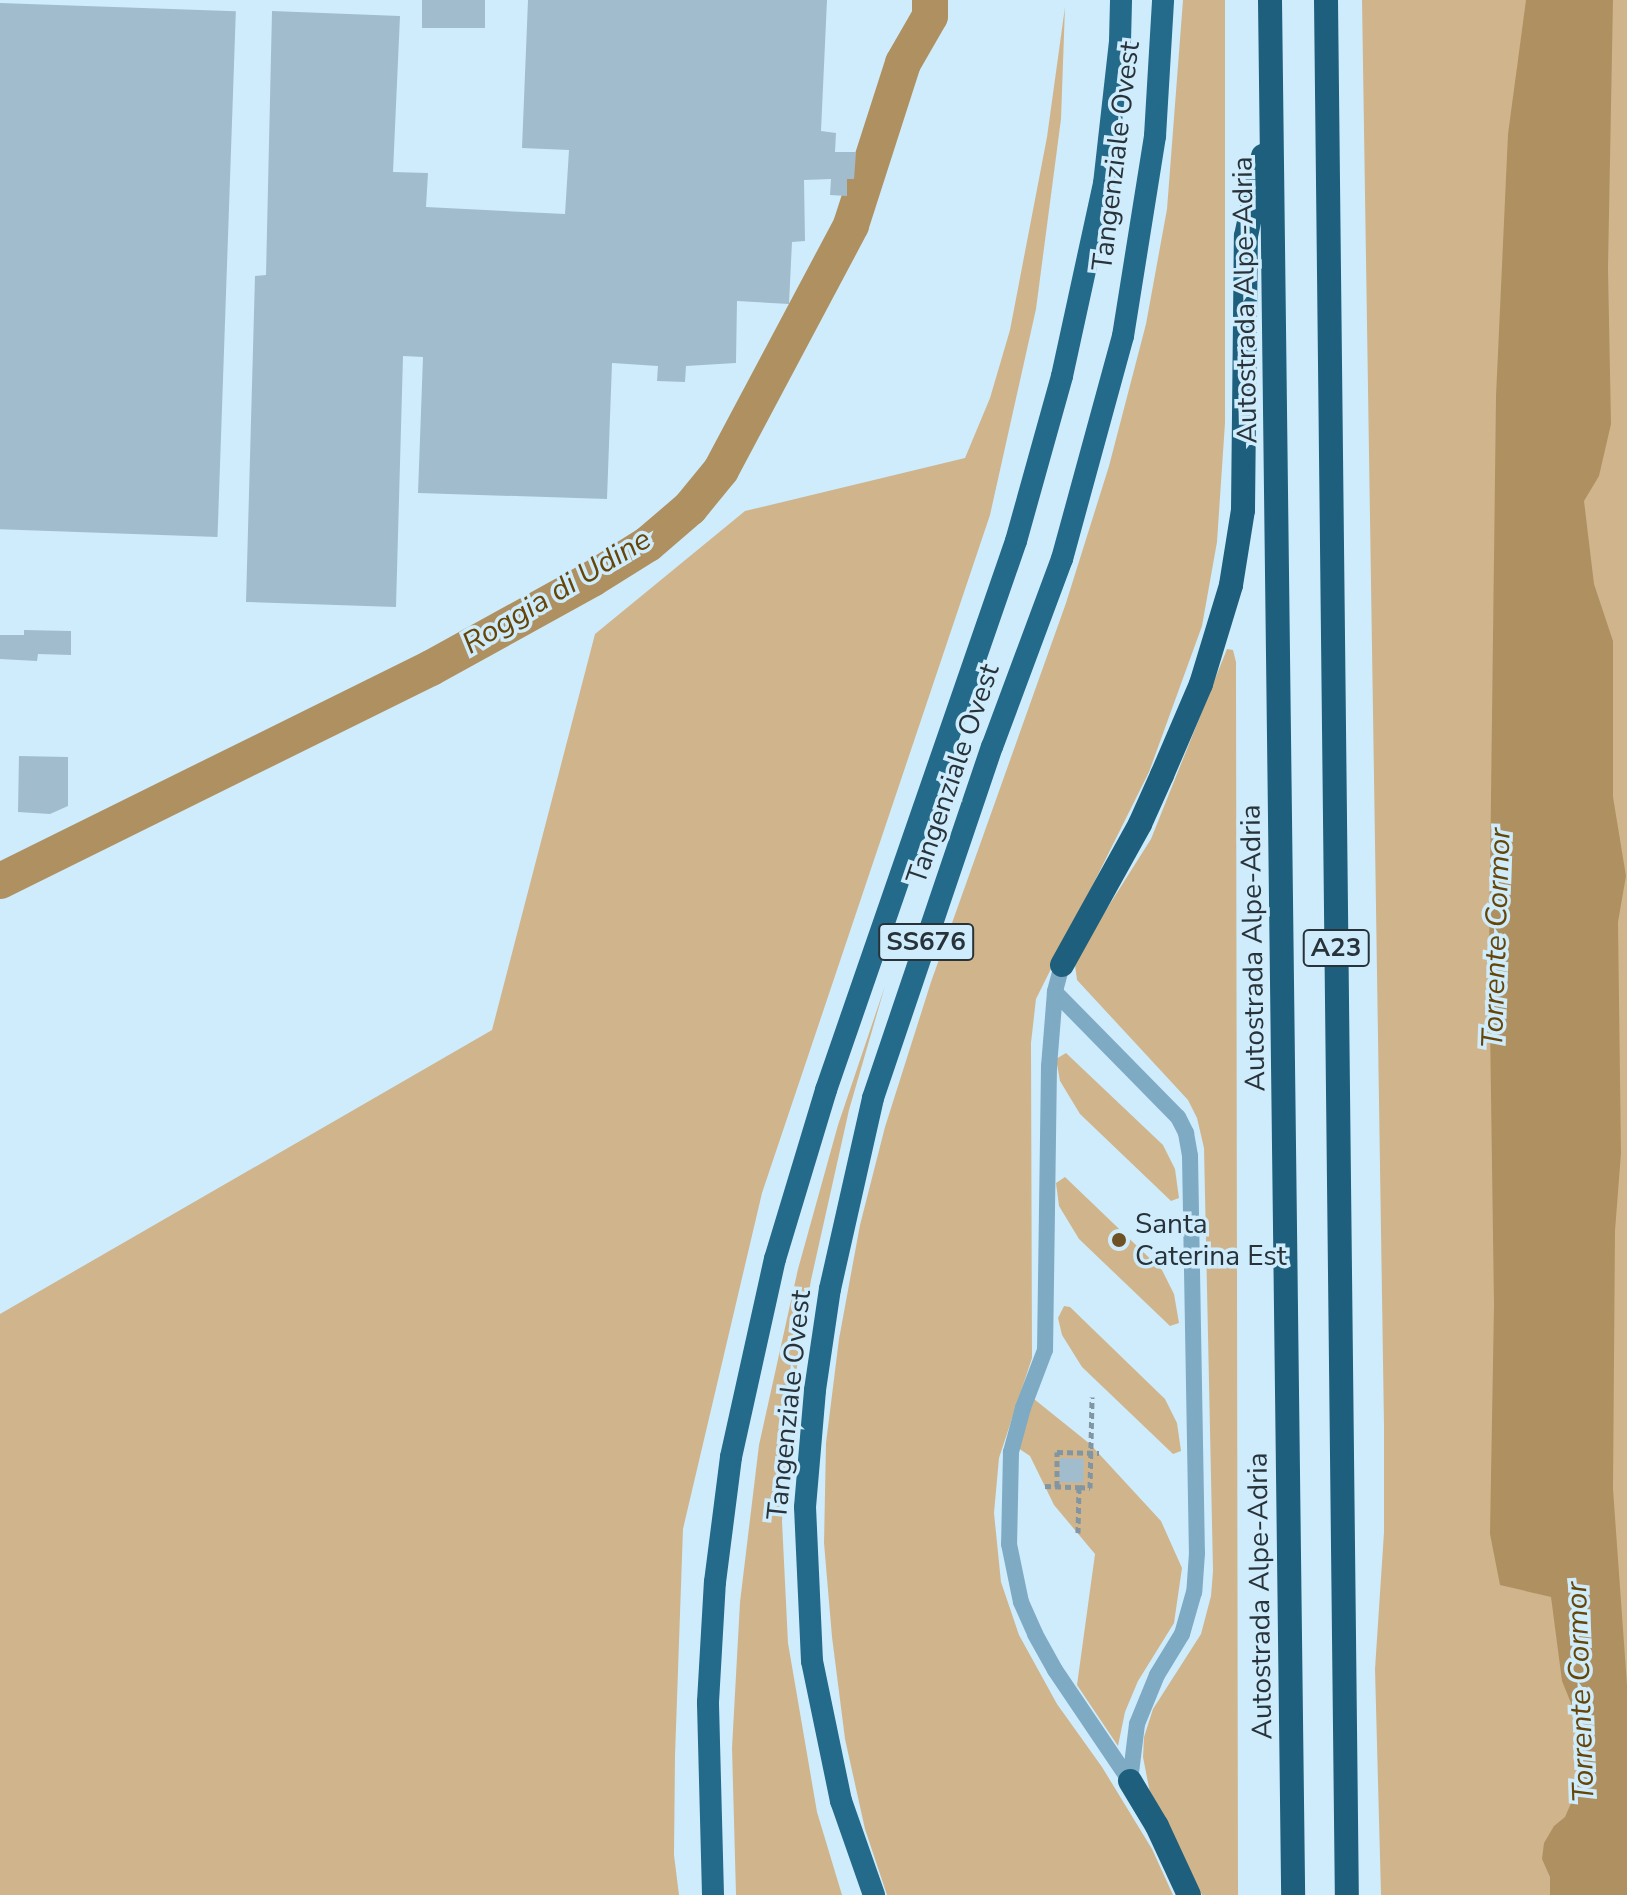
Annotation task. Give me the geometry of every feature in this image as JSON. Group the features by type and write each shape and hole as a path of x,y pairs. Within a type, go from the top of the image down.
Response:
{"highway":[{"name":"Tangenziale Ovest","path":"713,1895 708,1702 715,1582 731,1457 775,1259 817,1121 1016,541 1062,376 1104,184 1120,42 1121,0"},
{"name":"Tangenziale Ovest","path":"874,1895 841,1801 812,1661 805,1507 819,1361 830,1289 873,1098 992,747 1062,559 1123,336 1155,136 1163,0"},
{"name":"Autostrada Alpe-Adria","path":"1270,0 1293,1895"},
{"name":"A23","path":"1326,0 1347,1895"},
{"path":"1062,965 1140,824 1162,775 1201,684 1231,585 1243,510 1246,236 1273,111"},
{"path":"1130,1781 1164,1840 1189,1895"}],"lane":[{"path":"1062,965 1055,992 1049,1066 1045,1350 1023,1408 1011,1452 1009,1544 1021,1602 1035,1634 1055,1670 1130,1781"},
{"path":"1055,992 1178,1117 1186,1133 1190,1156 1197,1553 1194,1592 1182,1634 1157,1675 1137,1724 1130,1781"}],"path":[{"path":"1045,1486 1090,1488 1092,1397"},
{"path":"1057,1487 1057,1452 1099,1453"},
{"path":"1078,1533 1079,1487"}],"shaded area":[{"path":"1183,0 1225,0 1225,423 1217,542 1202,626 1149,772 1036,999 1031,1043 1032,1358 999,1458 994,1513 1001,1582 1019,1635 1057,1704 1102,1767 1152,1849 1173,1895 887,1895 865,1829 845,1739 832,1637 824,1543 826,1443 839,1339 860,1225 885,1127 931,982 1066,603 1109,466 1146,324 1167,209"},
{"path":"1362,0 1627,0 1627,1895 1381,1895 1375,1669 1384,1532 1384,1426"},
{"path":"1065,7 1061,119 1036,309 990,515 762,1193 683,1529 675,1756 674,1855 679,1895 0,1895 0,1314 492,1030 595,634 745,511 965,458 990,398 1010,330 1047,137"},
{"path":"1227,649 1233,650 1236,662 1238,1895 1202,1895 1150,1793 1143,1757 1144,1737 1153,1709 1201,1634 1211,1596 1204,1148 1197,1118 1188,1100 1077,980 1075,965 1082,948 1151,839"},
{"path":"885,986 849,1110 811,1280 789,1417 782,1521 788,1643 817,1812 842,1895 736,1895 732,1748 740,1602 759,1445 798,1269 838,1125"},
{"path":"1066,1053 1163,1145 1175,1169 1179,1198 1171,1201 1080,1114 1060,1081 1056,1059"},
{"path":"1065,1177 1162,1270 1174,1294 1179,1323 1170,1326 1079,1239 1059,1206 1056,1183"},
{"path":"1064,1306 1070,1307 1165,1399 1177,1423 1181,1451 1173,1454 1082,1367 1062,1335 1058,1318"},
{"path":"1034,1399 1090,1444 1161,1521 1182,1568 1174,1623 1138,1681 1125,1712 1118,1746 1077,1685 1095,1554 1054,1505 1030,1456 1018,1448"}],"water":[{"name":"Torrente Cormor","path":"1526,0 1613,0 1608,268 1611,424 1599,476 1584,501 1594,584 1613,641 1613,797 1626,876 1618,922 1621,1153 1615,1231 1613,1489 1627,1685 1627,1895 1550,1895 1550,1877 1542,1859 1544,1843 1554,1826 1565,1817 1575,1794 1579,1769 1578,1738 1573,1708 1562,1681 1551,1597 1500,1585 1490,1534 1494,1305 1489,956 1496,396 1508,134"}],"building":[{"path":"422,0 485,0 485,28 422,28"},
{"path":"528,0 827,0 821,131 836,133 835,152 856,152 854,179 847,179 847,196 830,195 831,179 804,180 805,241 792,242 789,304 737,301 736,363 686,366 685,382 657,381 658,366 612,363 607,499 418,493 423,357 403,356 396,607 246,602 255,276 266,275 272,11 400,16 393,172 428,173 426,207 565,214 569,150 522,148"},
{"path":"0,3 236,11 217,537 0,529"},
{"path":"24,630 71,631 71,655 38,654 37,661 0,659 0,635 24,635"},
{"path":"19,756 68,757 68,806 50,814 18,812"},
{"path":"1060,1458 1084,1459 1083,1483 1059,1482"}],"waterway":[{"name":"Roggia di Udine","path":"0,881 431,668 592,579 648,544 690,508 721,470 851,225 903,63 930,16 930,0"}],"place":[{"name":"Santa Caterina Est","path":"1119,1240"}]}
